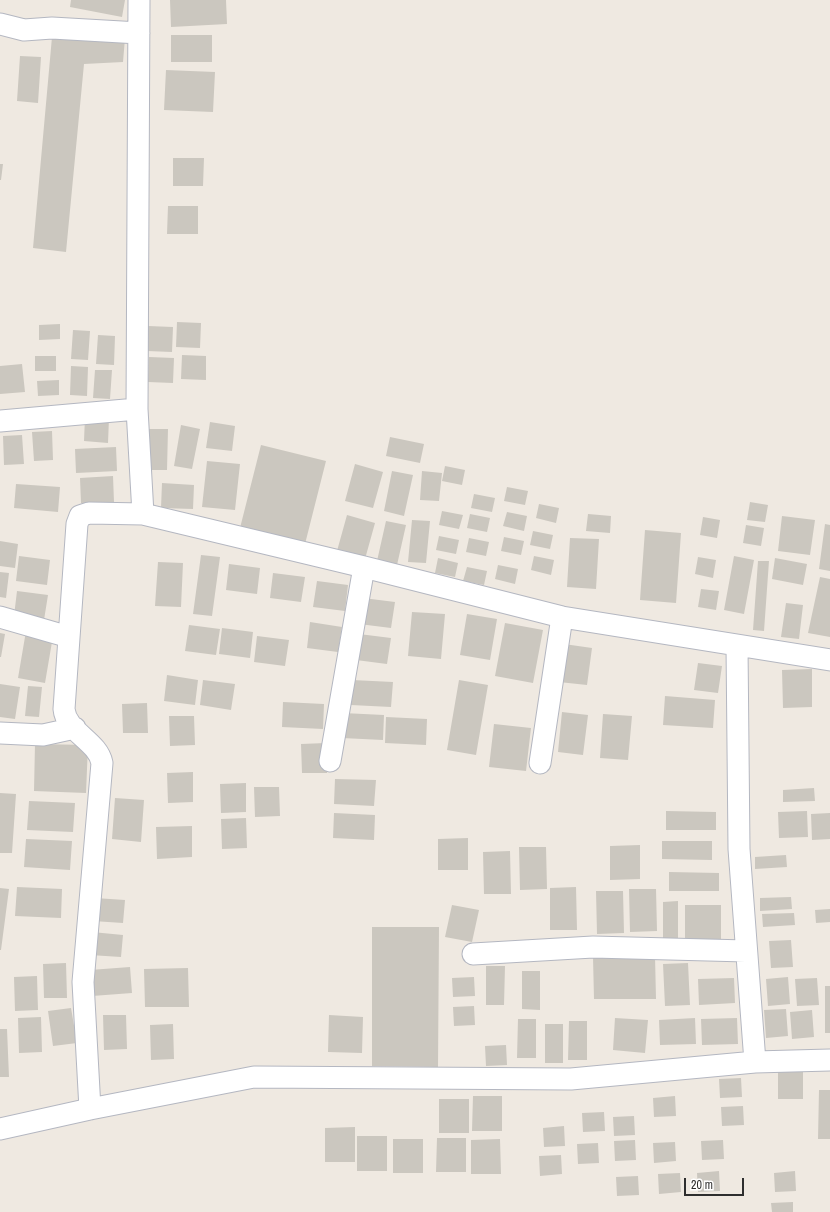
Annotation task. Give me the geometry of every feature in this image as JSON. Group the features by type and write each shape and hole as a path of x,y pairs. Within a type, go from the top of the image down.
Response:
{"street":[{"path":"139,0 138,410 143,514"},
{"path":"0,24 24,30 52,28 139,33"},
{"path":"0,421 138,410"},
{"path":"90,1108 83,982 102,763 99,754 65,717 64,709 77,524 80,516 89,513 143,514 364,567 562,617 830,660"},
{"path":"330,761 364,567"},
{"path":"0,617 69,637"},
{"path":"540,763 562,617"},
{"path":"737,646 739,849 755,1062"},
{"path":"0,733 43,735 75,728"},
{"path":"473,954 593,947 746,951"},
{"path":"0,1129 90,1108 254,1077 572,1079 755,1062 830,1060"}],"building":[{"path":"71,0 125,0 122,17 70,7"},
{"path":"170,0 226,0 227,24 171,27"},
{"path":"171,35 212,35 212,62 171,62"},
{"path":"52,37 125,38 123,62 84,64 66,252 33,248"},
{"path":"20,56 41,57 38,103 17,101"},
{"path":"166,70 215,72 213,112 164,110"},
{"path":"173,158 204,158 203,186 173,186"},
{"path":"0,164 3,164 1,180 0,180"},
{"path":"168,206 198,206 198,234 167,234"},
{"path":"177,322 201,323 200,348 176,347"},
{"path":"60,324 60,339 39,340 39,325"},
{"path":"148,326 173,327 172,352 147,351"},
{"path":"73,330 90,331 88,360 71,359"},
{"path":"98,335 115,336 114,365 96,364"},
{"path":"182,355 206,356 206,380 181,379"},
{"path":"35,356 56,356 56,371 35,371"},
{"path":"149,357 174,358 173,383 148,382"},
{"path":"22,364 25,392 0,394 0,366"},
{"path":"71,366 88,367 87,396 70,395"},
{"path":"95,370 112,370 110,399 93,398"},
{"path":"59,380 59,395 38,396 37,381"},
{"path":"85,417 109,418 108,443 84,441"},
{"path":"210,422 235,426 232,451 206,448"},
{"path":"181,425 200,429 192,469 174,466"},
{"path":"144,429 168,429 167,470 144,470"},
{"path":"52,431 53,460 34,461 32,432"},
{"path":"22,435 24,464 4,465 3,436"},
{"path":"390,437 424,444 420,463 386,456"},
{"path":"261,445 326,461 305,544 240,528"},
{"path":"116,447 117,471 76,473 75,449"},
{"path":"207,461 240,464 235,510 202,507"},
{"path":"355,464 383,472 373,508 345,501"},
{"path":"445,466 465,470 462,485 442,481"},
{"path":"392,471 413,475 404,516 384,511"},
{"path":"422,471 442,473 439,501 420,500"},
{"path":"113,476 114,502 81,503 80,478"},
{"path":"162,483 194,485 193,509 161,508"},
{"path":"16,484 60,487 58,512 14,508"},
{"path":"507,487 528,491 525,505 504,501"},
{"path":"474,494 495,498 492,512 471,508"},
{"path":"750,502 768,505 765,522 747,520"},
{"path":"539,504 559,508 556,523 536,518"},
{"path":"442,511 463,515 459,529 439,525"},
{"path":"507,512 527,516 524,531 503,526"},
{"path":"470,514 490,518 487,532 467,528"},
{"path":"588,514 611,516 610,533 586,531"},
{"path":"347,515 375,523 365,559 337,551"},
{"path":"782,516 815,520 810,555 778,551"},
{"path":"703,517 720,520 717,538 700,535"},
{"path":"412,520 430,521 426,563 408,562"},
{"path":"386,521 406,525 397,565 377,561"},
{"path":"825,524 830,525 830,571 819,569"},
{"path":"746,525 764,528 761,546 743,543"},
{"path":"645,530 681,533 676,603 640,600"},
{"path":"533,531 553,535 550,549 530,545"},
{"path":"439,536 459,540 456,554 436,550"},
{"path":"504,537 524,541 521,555 501,551"},
{"path":"469,538 489,542 486,556 466,552"},
{"path":"570,538 599,539 596,589 567,587"},
{"path":"0,541 18,544 15,568 0,566"},
{"path":"201,555 220,557 212,616 193,614"},
{"path":"19,556 50,560 47,585 16,581"},
{"path":"534,556 554,560 551,575 531,570"},
{"path":"734,556 754,560 744,614 724,610"},
{"path":"698,557 716,560 713,578 695,574"},
{"path":"438,558 458,563 455,577 435,573"},
{"path":"775,558 807,564 803,585 772,579"},
{"path":"758,561 769,561 764,631 753,630"},
{"path":"158,562 183,563 181,607 155,606"},
{"path":"229,564 260,568 257,594 226,590"},
{"path":"498,565 518,569 515,584 495,579"},
{"path":"467,567 487,571 484,585 463,581"},
{"path":"0,572 9,573 6,598 0,597"},
{"path":"273,573 305,577 301,602 270,598"},
{"path":"820,577 830,579 830,637 808,633"},
{"path":"317,581 348,585 345,611 313,607"},
{"path":"701,589 719,591 716,610 698,607"},
{"path":"17,591 48,595 44,620 14,616"},
{"path":"363,598 395,602 391,628 359,624"},
{"path":"786,603 803,605 799,639 781,637"},
{"path":"412,612 445,614 441,659 408,656"},
{"path":"467,614 497,619 490,660 460,655"},
{"path":"310,622 342,627 338,652 307,648"},
{"path":"505,623 543,630 533,683 495,676"},
{"path":"189,625 220,629 216,655 185,651"},
{"path":"222,628 253,632 250,658 219,654"},
{"path":"26,631 53,636 45,683 18,678"},
{"path":"0,633 5,634 1,657 0,657"},
{"path":"359,634 391,638 387,664 356,660"},
{"path":"257,636 289,640 285,666 254,662"},
{"path":"564,644 592,648 587,685 559,682"},
{"path":"698,663 722,666 718,693 694,690"},
{"path":"812,669 812,707 783,708 782,670"},
{"path":"167,675 198,680 195,705 164,701"},
{"path":"203,680 235,684 231,710 200,705"},
{"path":"352,680 393,682 391,707 351,705"},
{"path":"459,680 488,685 476,755 447,750"},
{"path":"0,684 20,687 15,719 0,717"},
{"path":"28,686 42,687 39,717 25,716"},
{"path":"665,696 715,700 713,728 663,725"},
{"path":"283,702 324,704 323,729 282,727"},
{"path":"147,703 148,733 123,733 122,704"},
{"path":"562,712 588,715 583,755 558,752"},
{"path":"343,713 384,715 383,740 342,738"},
{"path":"603,714 632,716 628,760 600,758"},
{"path":"169,716 194,716 195,745 170,746"},
{"path":"386,717 427,719 426,745 385,743"},
{"path":"494,724 531,728 526,771 489,767"},
{"path":"326,743 327,773 302,773 301,744"},
{"path":"35,744 88,745 86,793 34,791"},
{"path":"193,772 193,802 168,803 167,773"},
{"path":"335,779 376,780 374,806 334,804"},
{"path":"246,783 246,812 221,813 220,784"},
{"path":"254,787 279,787 280,816 255,817"},
{"path":"814,788 815,801 783,802 783,790"},
{"path":"0,793 16,794 12,853 0,853"},
{"path":"115,798 144,800 141,842 112,839"},
{"path":"29,801 75,803 73,832 27,830"},
{"path":"666,811 716,812 716,830 666,830"},
{"path":"807,811 808,837 779,838 778,812"},
{"path":"334,813 375,815 374,840 333,838"},
{"path":"830,813 830,839 812,840 811,814"},
{"path":"246,818 247,848 222,849 221,819"},
{"path":"192,826 192,857 157,859 156,827"},
{"path":"468,838 468,870 438,870 438,839"},
{"path":"26,839 72,841 70,870 24,867"},
{"path":"662,841 712,841 712,860 662,859"},
{"path":"640,845 640,879 610,880 610,846"},
{"path":"519,847 546,847 547,889 520,890"},
{"path":"510,851 511,894 484,894 483,852"},
{"path":"786,855 787,867 755,869 755,857"},
{"path":"669,872 719,873 719,891 669,891"},
{"path":"17,887 62,889 61,918 15,916"},
{"path":"576,887 577,930 550,930 550,888"},
{"path":"0,888 9,889 1,950 0,950"},
{"path":"629,889 656,889 657,931 630,932"},
{"path":"596,891 623,891 624,933 597,934"},
{"path":"791,897 792,909 760,911 760,898"},
{"path":"95,898 125,900 123,923 93,921"},
{"path":"678,901 678,942 663,942 663,902"},
{"path":"452,905 479,910 472,942 445,937"},
{"path":"685,905 721,905 721,945 685,945"},
{"path":"830,909 830,922 816,923 815,910"},
{"path":"794,913 795,925 763,927 762,914"},
{"path":"372,927 439,927 438,1067 372,1066"},
{"path":"92,932 123,935 121,957 90,955"},
{"path":"791,940 793,967 771,968 769,941"},
{"path":"655,956 656,999 594,999 593,957"},
{"path":"66,963 67,998 44,998 43,964"},
{"path":"688,963 690,1005 665,1006 663,964"},
{"path":"486,966 505,966 504,1005 486,1005"},
{"path":"130,967 132,993 92,996 90,970"},
{"path":"188,968 189,1007 145,1007 144,969"},
{"path":"522,971 540,971 540,1010 522,1009"},
{"path":"37,976 38,1010 15,1011 14,977"},
{"path":"474,977 475,996 453,997 452,978"},
{"path":"788,977 790,1004 768,1006 766,979"},
{"path":"734,978 735,1003 699,1005 698,979"},
{"path":"817,978 819,1005 797,1006 795,979"},
{"path":"825,986 830,986 830,1033 825,1033"},
{"path":"474,1006 475,1025 454,1026 453,1007"},
{"path":"71,1008 77,1043 53,1046 48,1011"},
{"path":"786,1009 788,1036 766,1038 764,1010"},
{"path":"812,1010 814,1037 792,1039 790,1012"},
{"path":"103,1015 126,1015 127,1049 104,1050"},
{"path":"329,1015 363,1017 362,1053 328,1052"},
{"path":"41,1017 42,1052 19,1053 18,1018"},
{"path":"615,1018 648,1020 645,1053 613,1050"},
{"path":"695,1018 696,1044 660,1045 659,1020"},
{"path":"737,1018 738,1044 702,1045 701,1019"},
{"path":"518,1019 536,1019 536,1058 517,1058"},
{"path":"569,1021 587,1021 587,1060 568,1060"},
{"path":"173,1024 174,1059 151,1060 150,1025"},
{"path":"545,1024 563,1024 563,1063 545,1063"},
{"path":"0,1029 7,1029 9,1077 0,1077"},
{"path":"506,1045 507,1065 486,1066 485,1046"},
{"path":"778,1064 803,1064 803,1099 778,1099"},
{"path":"741,1078 742,1097 720,1098 719,1079"},
{"path":"819,1090 830,1090 830,1139 818,1139"},
{"path":"473,1096 502,1096 502,1131 472,1131"},
{"path":"675,1096 676,1116 654,1117 653,1098"},
{"path":"439,1099 469,1099 469,1133 439,1133"},
{"path":"743,1106 744,1125 722,1126 721,1107"},
{"path":"604,1112 605,1131 583,1132 582,1113"},
{"path":"634,1116 635,1135 614,1136 613,1117"},
{"path":"564,1126 565,1146 544,1147 543,1128"},
{"path":"355,1127 355,1162 325,1162 325,1128"},
{"path":"357,1136 387,1136 387,1171 357,1171"},
{"path":"437,1138 466,1138 466,1172 436,1172"},
{"path":"393,1139 423,1139 423,1173 393,1173"},
{"path":"500,1139 501,1174 471,1174 471,1140"},
{"path":"635,1140 636,1160 615,1161 614,1141"},
{"path":"723,1140 724,1159 702,1160 701,1141"},
{"path":"675,1142 676,1161 654,1163 653,1143"},
{"path":"598,1143 599,1163 578,1164 577,1144"},
{"path":"561,1155 562,1174 540,1176 539,1156"},
{"path":"719,1171 720,1191 698,1192 697,1173"},
{"path":"795,1171 796,1191 775,1192 774,1173"},
{"path":"680,1173 681,1192 659,1194 658,1174"},
{"path":"638,1176 639,1195 617,1196 616,1177"},
{"path":"793,1202 793,1212 772,1212 771,1203"}]}
